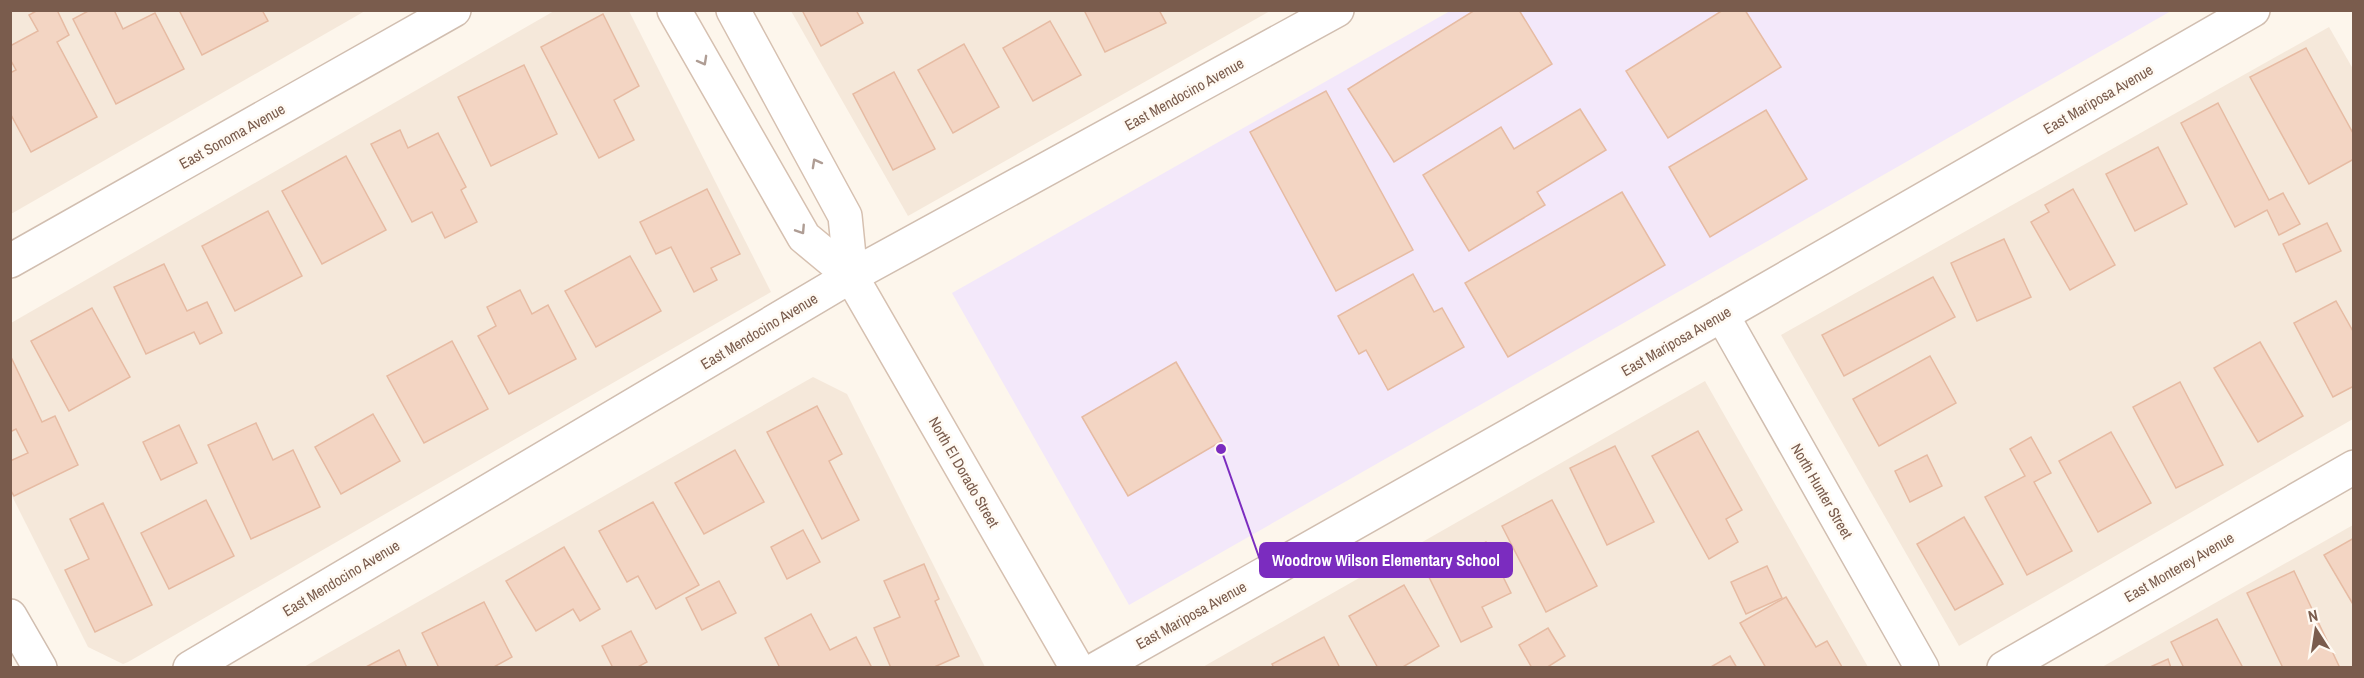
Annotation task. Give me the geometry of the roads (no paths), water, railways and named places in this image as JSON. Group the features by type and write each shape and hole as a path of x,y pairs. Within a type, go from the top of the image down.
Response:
{"street":[{"name":"East Sonoma Avenue","path":"10,261 454,10"},
{"name":"North El Dorado Street","path":"674,10 804,237 851,276 1077,668"},
{"name":"North El Dorado Street","path":"733,10 845,216 851,276"},
{"name":"East Mendocino Avenue","path":"190,668 851,276 1337,10"},
{"name":"East Mariposa Avenue","path":"1098,668 1722,315 2253,10"},
{"name":"North Hunter Street","path":"1722,315 1922,668"},
{"name":"East Monterey Avenue","path":"2004,668 2354,467"},
{"path":"10,616 40,668"}],"place":[{"name":"Woodrow Wilson Elementary School","path":"1221,449"}]}
